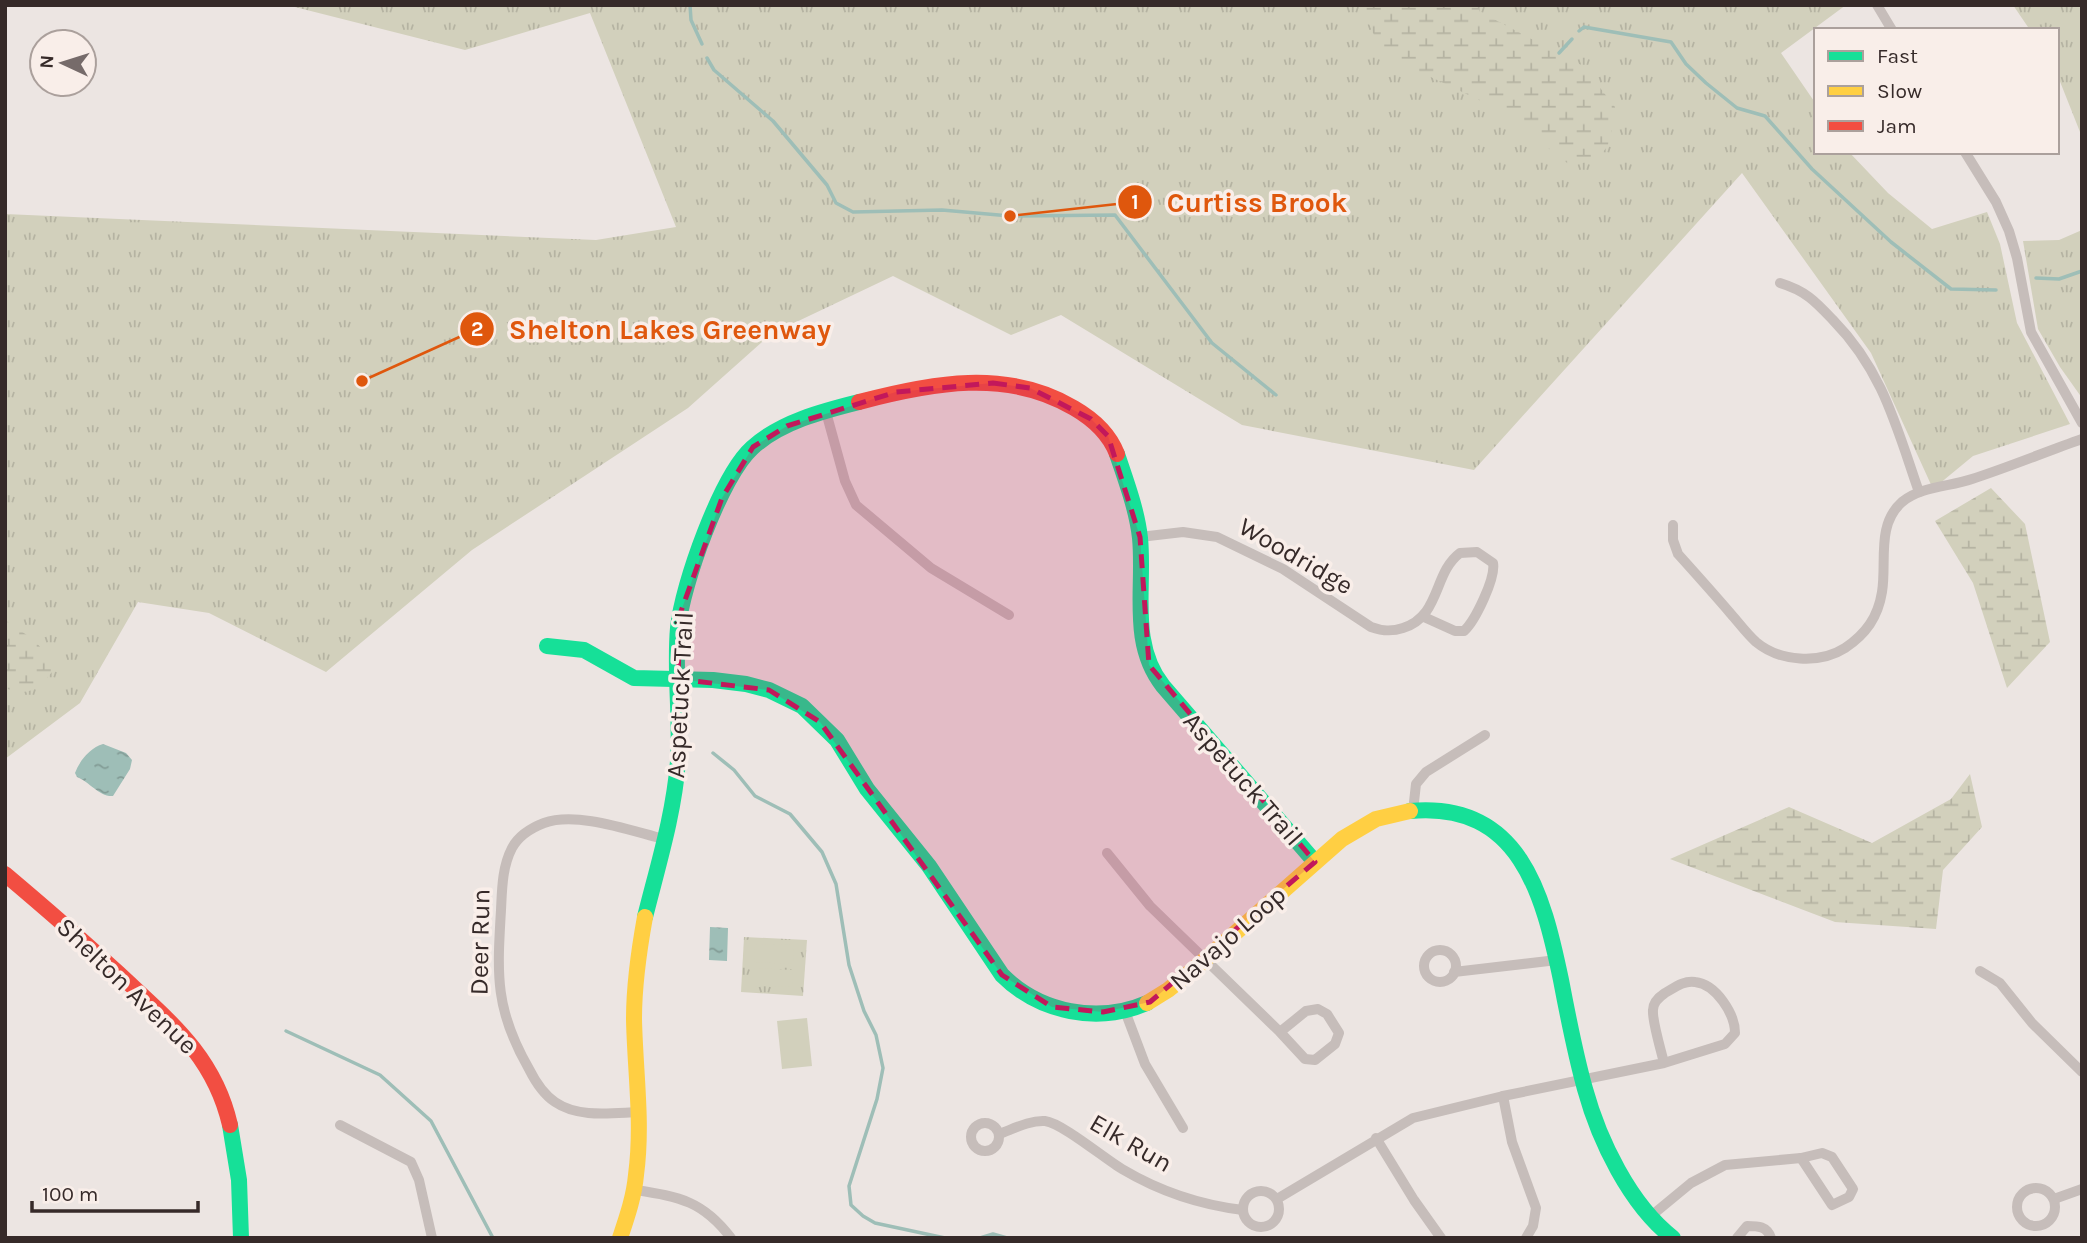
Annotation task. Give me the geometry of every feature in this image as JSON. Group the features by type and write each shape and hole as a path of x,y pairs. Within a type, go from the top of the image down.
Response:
{"street":[{"path":"1877,5 1891,28"},
{"path":"1966,154 1996,202 2009,231 2031,332 2082,423"},
{"path":"1780,284 1800,289 1810,296 1866,359 1882,387 1919,492"},
{"name":"Aspetuck Trail","path":"620,1238 636,1190 638,1112 635,985 641,936 677,775 678,627 705,538 734,473 753,446 787,425 896,392 927,387 993,383 1030,388 1091,419 1108,436 1117,454 1140,537 1143,641 1149,665 1166,689 1315,862"},
{"path":"825,412 845,481 856,505 931,568 1009,615"},
{"path":"1673,525 1673,540 1678,554 1756,642 1773,652 1794,657 1834,655 1868,631 1876,614 1882,592 1886,528 1902,502 1919,492 1970,480 2082,439"},
{"name":"Woodridge","path":"1140,537 1184,532 1217,537 1283,569 1377,629 1395,630 1424,617"},
{"path":"1471,551 1483,555 1493,564 1492,577 1471,623 1464,631 1455,631 1424,617 1455,557 1460,553 1471,551"},
{"name":"Navajo Loop","path":"547,646 584,650 634,678 746,684 769,690 802,706 837,740 867,789 929,866 990,960 1009,983 1031,998 1059,1010 1087,1013 1125,1010 1150,1002 1168,991 1315,862 1362,825 1413,811 1439,811 1471,819 1494,833 1516,852 1529,870 1541,900 1557,960 1582,1079 1602,1141 1623,1182 1673,1238"},
{"path":"1413,811 1416,783 1426,772 1485,735"},
{"name":"Deer Run","path":"638,1112 589,1113 564,1106 548,1097 534,1078 513,1039 501,1008 498,953 503,886 506,863 513,846 525,832 544,823 574,819 664,839"},
{"path":"1107,853 1150,906 1305,1059 1315,1059 1335,1044 1339,1033 1327,1014 1318,1009 1306,1011 1280,1032"},
{"name":"Shelton Avenue","path":"5,874 143,996 186,1039 205,1064 218,1085 232,1131 241,1191 242,1238"},
{"path":"1454,972 1557,960"},
{"path":"1980,971 2000,983 2032,1023 2082,1072"},
{"path":"1276,1199 1413,1118 1503,1096 1664,1063 1724,1044 1735,1033 1735,1021 1729,1007 1706,985 1694,981 1680,984 1657,999 1652,1009 1664,1063"},
{"path":"1125,1010 1153,1081 1183,1128"},
{"path":"1503,1096 1512,1142 1536,1208 1533,1226 1526,1238"},
{"name":"Elk Run","path":"999,1134 1032,1123 1050,1122 1125,1171 1146,1181 1196,1201 1243,1210"},
{"path":"340,1125 411,1163 419,1180 432,1238"},
{"path":"1376,1138 1441,1238"},
{"path":"1651,1216 1691,1183 1725,1165 1801,1158 1822,1153 1832,1157 1853,1189 1849,1197 1832,1205 1801,1158"},
{"path":"2054,1199 2082,1189"},
{"path":"636,1190 691,1202 710,1214 731,1238"},
{"path":"1253,1193 1269,1193 1276,1199 1279,1215 1265,1233 1249,1223 1243,1210 1246,1200 1253,1193"},
{"path":"1737,1238 1747,1226 1759,1226 1768,1231 1771,1238"}],"highlighted area":[{"path":"993,383 1030,388 1091,419 1108,436 1140,537 1149,665 1315,862 1150,1002 1103,1012 1052,1007 1002,975 820,722 769,690 678,679 680,614 722,498 753,447 787,426 896,392"}],"green space":[{"path":"287,5 1846,5 1781,53 1814,101 1814,154 1851,154 1888,193 1932,229 1987,212 2000,244 2017,323 2070,424 1973,456 1933,489 1871,353 1742,173 1474,470 1242,425 1061,315 1011,335 893,276 771,334 688,408 472,550 326,672 209,613 138,602 80,703 5,759 5,214 596,240 676,227 590,13 465,50"},
{"path":"1361,5 1477,5 1480,12 1583,66 1615,107 1607,147 1595,158 1571,166 1500,110 1414,69 1380,49"},
{"path":"2013,5 2082,5 2082,137 2059,79 2059,28 2029,28"},
{"path":"2082,230 2082,398 2038,329 2023,241 2059,240"},
{"path":"1991,488 2025,524 2050,642 2007,688 1973,583 1935,521"},
{"path":"5,620 34,640 57,666 41,684 30,691 5,688"},
{"path":"1970,774 1982,827 1943,870 1936,929 1835,922 1670,859 1789,807 1872,843 1951,799"},
{"path":"744,937 807,940 803,996 741,992"},
{"path":"755,944 794,945 793,964 754,962"},
{"path":"753,968 793,970 792,987 753,986"},
{"path":"807,1018 812,1066 782,1069 777,1021"}],"water":[{"path":"103,744 126,753 132,760 130,769 113,796 99,792 75,773 86,755"},
{"path":"710,927 728,928 727,961 709,960"}],"waterway":[{"path":"690,5 691,20 702,44"},
{"path":"1579,31 1584,27 1671,42 1686,64 1706,83 1737,108 1765,116 1812,169 1891,242 1951,289 1996,290"},
{"path":"1559,53 1572,39"},
{"path":"707,58 714,70 773,121 827,185 836,203 853,212 942,210 1010,216 1115,215 1212,343 1276,395"},
{"path":"2036,278 2059,279 2082,271"},
{"path":"713,753 734,770 755,796 790,814 822,852 836,884 849,965 864,1011 876,1035 883,1068 877,1099 849,1186 851,1205 875,1223 945,1238"},
{"path":"286,1031 380,1075 431,1121 493,1238"},
{"path":"980,1238 993,1234 1007,1238"}],"traffic: fast":[{"path":"645,917 665,839 676,781 679,744 678,628 687,586 705,532 728,482 752,448 789,424 859,402"},
{"path":"1117,454 1139,527 1142,633 1152,669 1163,686 1315,862"},
{"path":"547,646 584,650 634,678 713,680 746,684 769,690 802,706 837,740 867,789 929,866 1002,975 1017,988 1052,1006 1070,1011 1109,1013 1147,1003"},
{"path":"1410,811 1447,812 1477,821 1501,837 1520,860 1534,886 1545,916 1581,1075 1599,1129 1630,1190 1657,1224 1673,1238"},
{"path":"230,1125 239,1180 241,1238"}],"traffic: slow":[{"path":"1147,1003 1199,965 1342,839 1376,819 1410,811"},
{"path":"620,1238 634,1191 638,1156 634,1006 645,917"}],"traffic: jam":[{"path":"859,402 941,385 996,384 1022,388 1048,395 1088,417 1105,433 1117,454"},
{"path":"5,874 118,973 187,1040 213,1078 230,1125"}],"place":[{"name":"Curtiss Brook","path":"1010,216"},
{"name":"Shelton Lakes Greenway","path":"362,381"}]}
